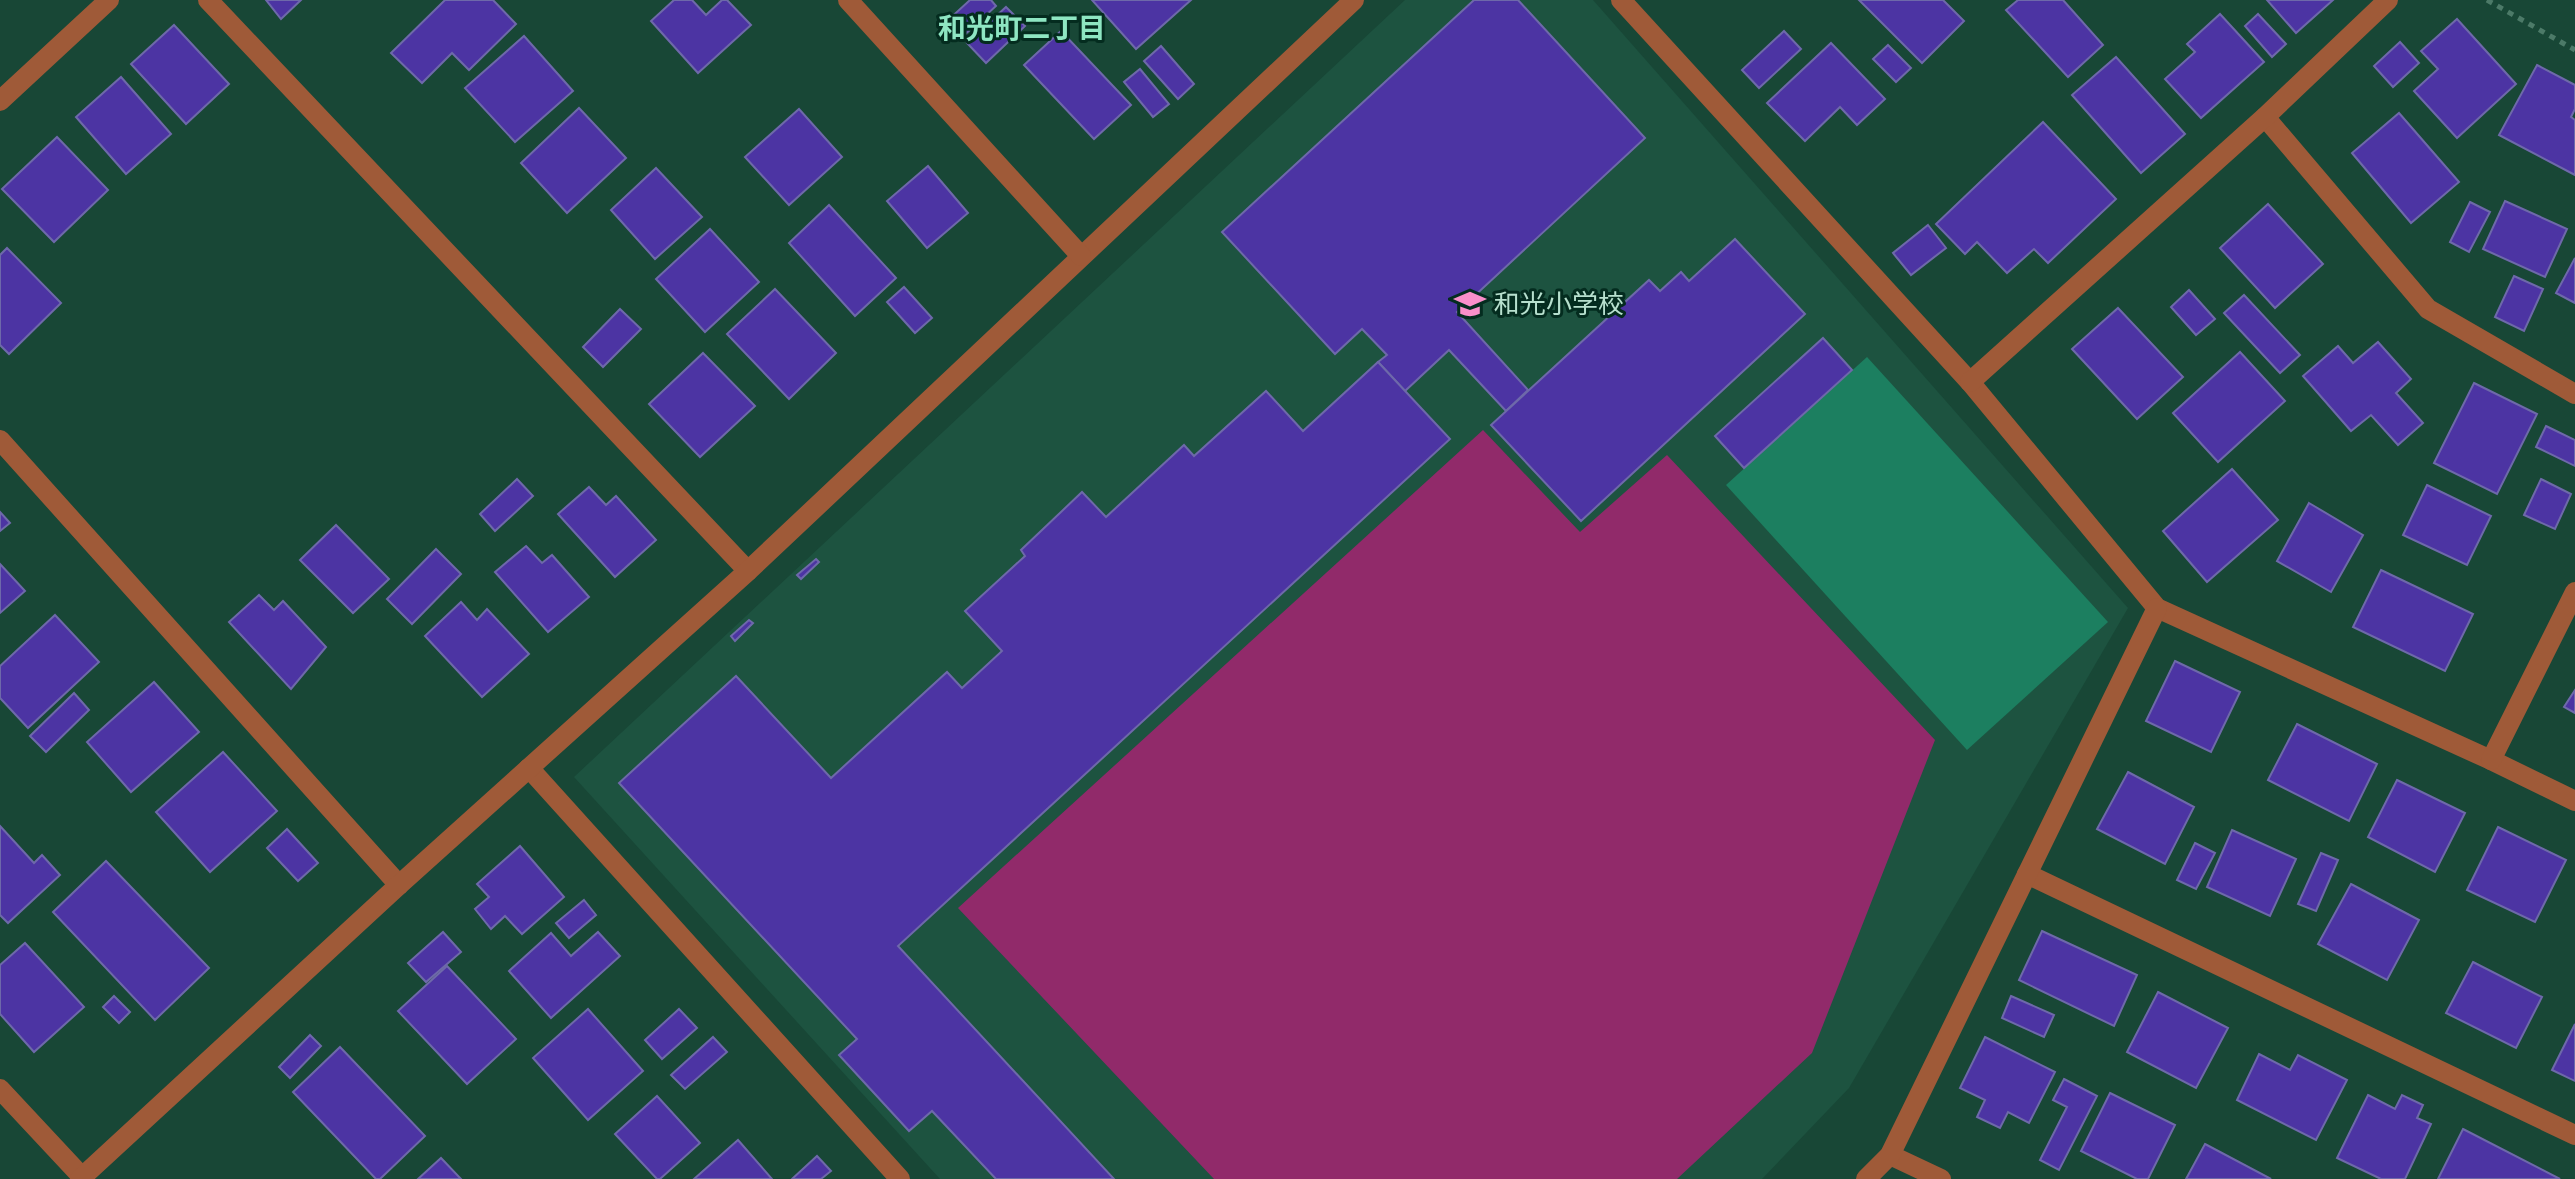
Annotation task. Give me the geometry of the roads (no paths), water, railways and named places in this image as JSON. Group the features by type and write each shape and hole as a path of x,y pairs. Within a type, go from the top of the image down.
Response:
{"street":[{"path":"0,101 109,0"},
{"path":"208,0 748,571"},
{"path":"848,0 1081,256"},
{"path":"0,1089 82,1178 399,885 748,571 1354,0"},
{"path":"1621,0 1970,382 2157,608 2575,801"},
{"path":"1970,382 2265,117 2388,0"},
{"path":"2265,117 2428,309 2575,394"},
{"path":"0,440 399,885"},
{"path":"2491,760 2575,592"},
{"path":"1866,1179 1890,1155 2157,608"},
{"path":"529,768 900,1179"},
{"path":"2027,874 2575,1135"},
{"path":"1890,1155 1941,1179"}],"place":[{"name":"和光小学校","path":"1470,304"}],"district":[{"name":"和光町二丁目","path":"1022,28"}]}
